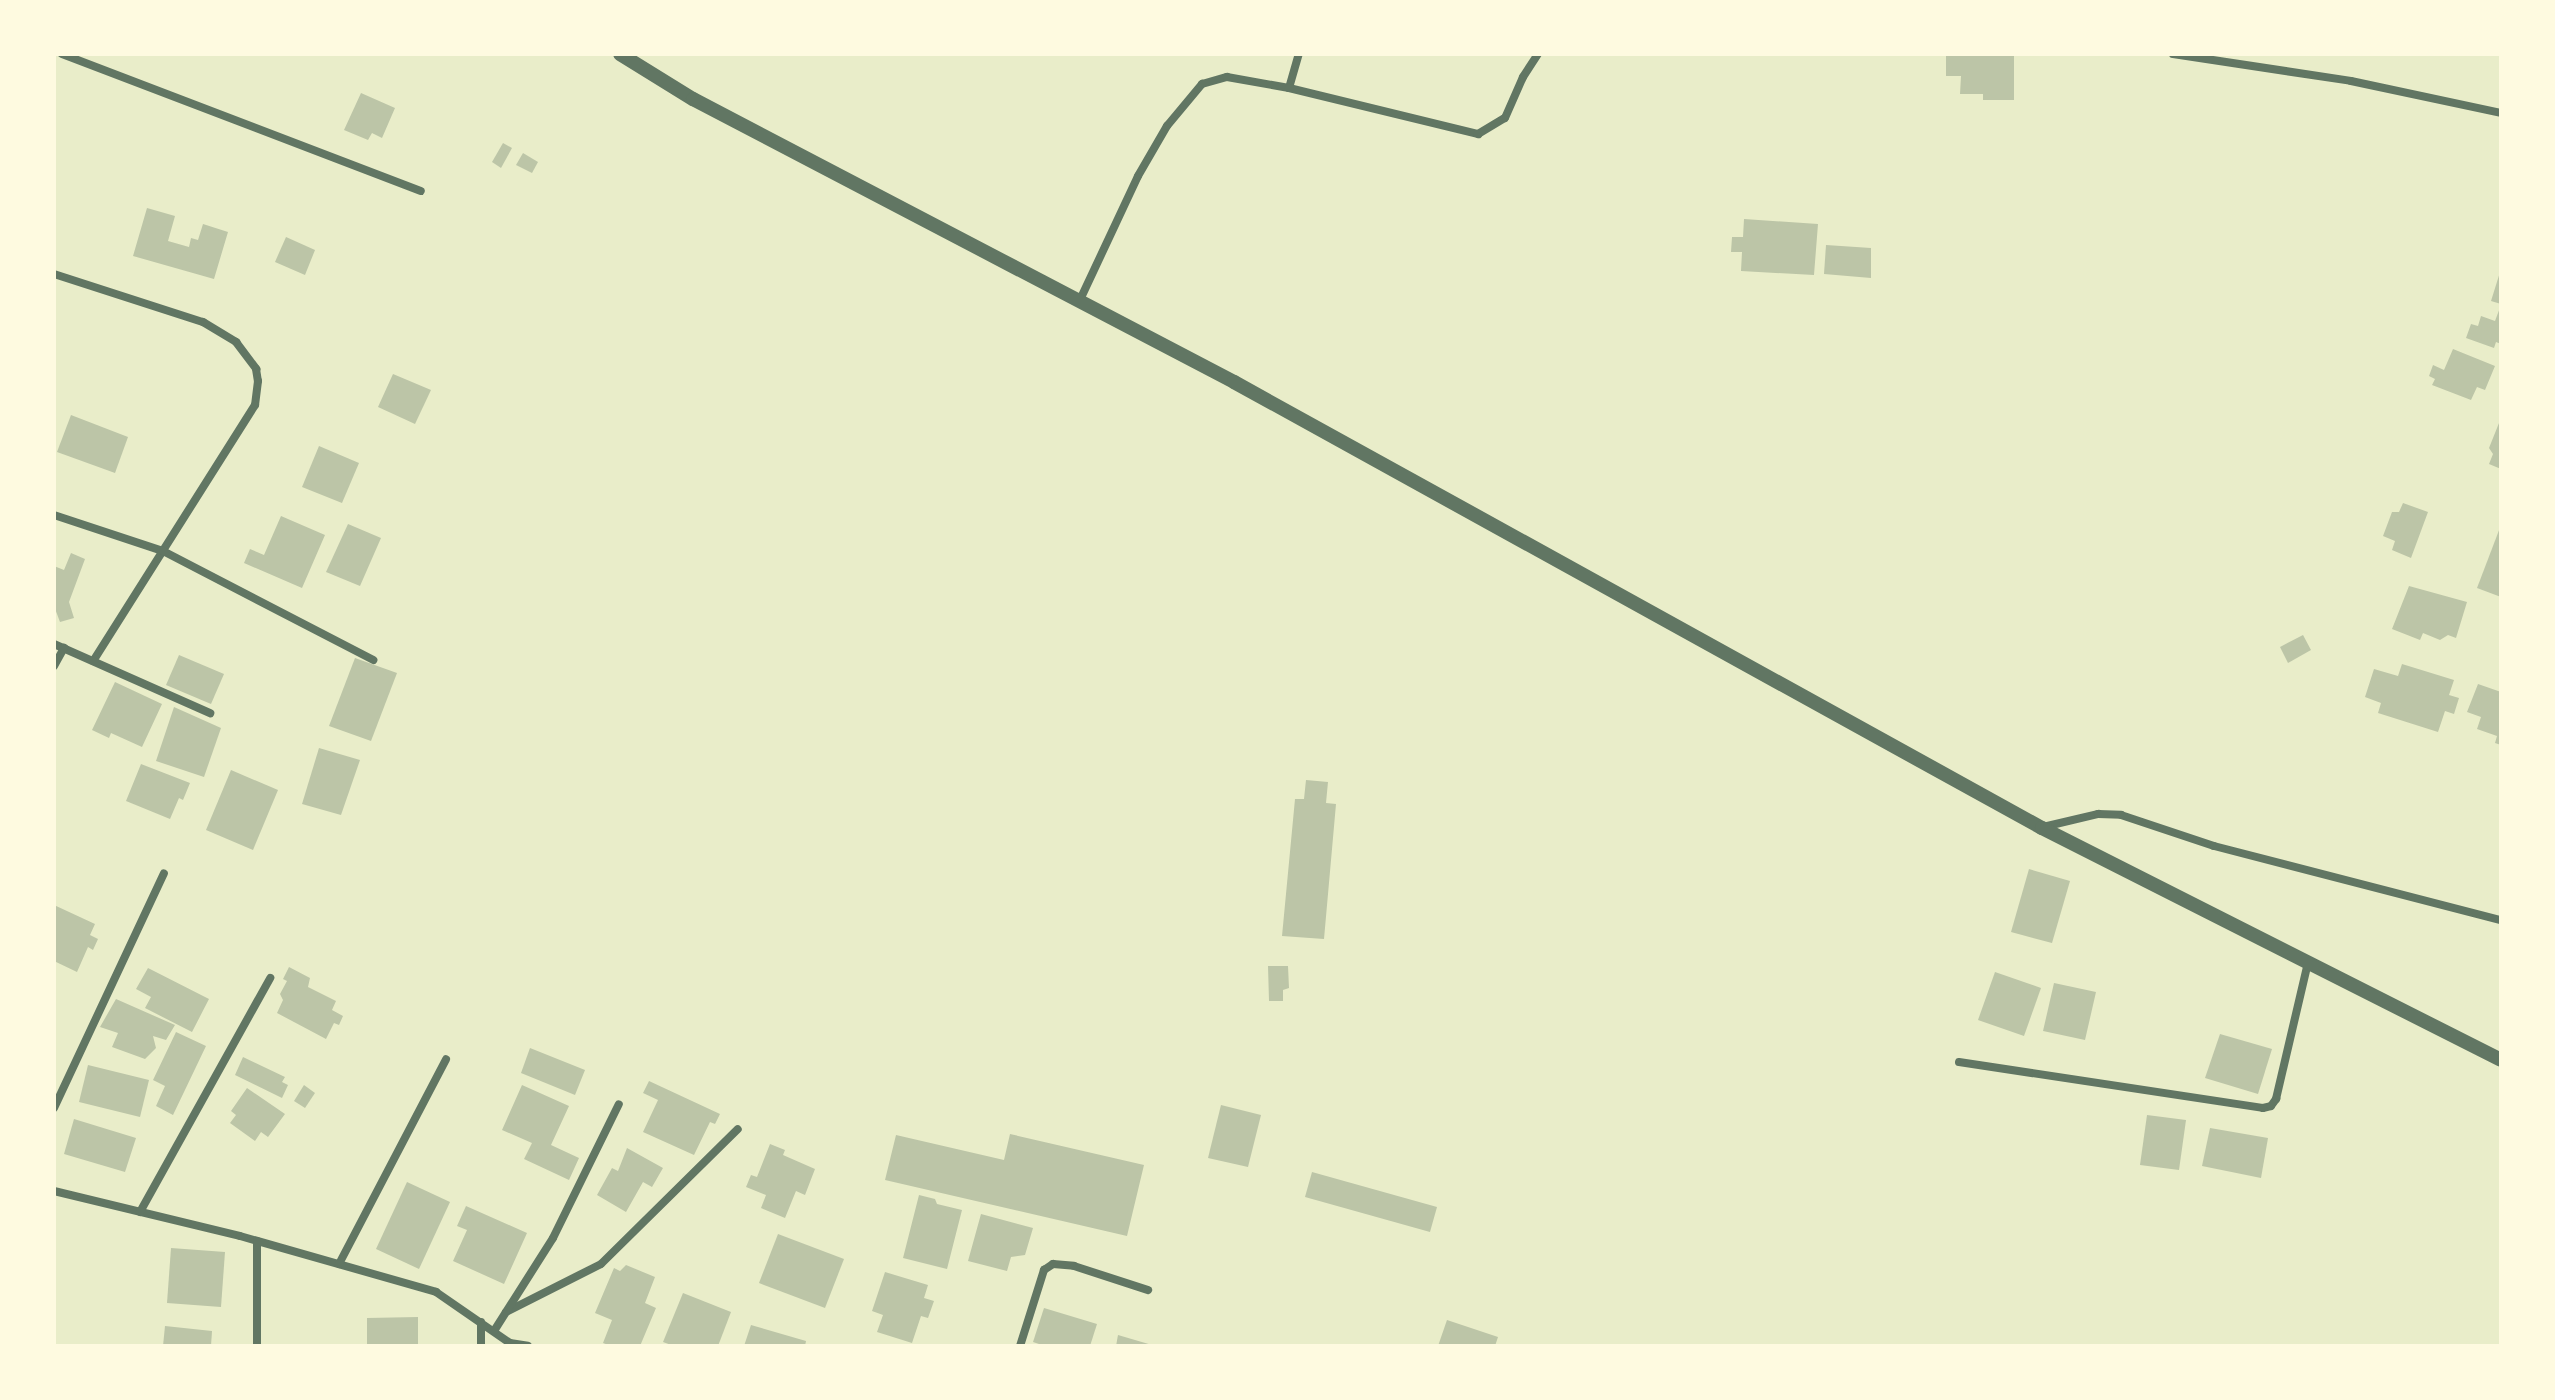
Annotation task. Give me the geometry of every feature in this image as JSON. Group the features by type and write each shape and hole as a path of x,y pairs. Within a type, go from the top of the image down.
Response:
{"street":[{"path":"62,54 421,191"},
{"path":"620,54 693,99 1234,382 2042,828 2501,1060"},
{"path":"1289,88 1299,54"},
{"path":"1079,302 1138,176 1167,126 1202,84 1227,77 1289,88 1478,134 1505,118 1523,77 1538,54"},
{"path":"2173,54 2351,81 2501,113"},
{"path":"54,274 203,322 236,342 256,369 255,405 93,661"},
{"path":"54,515 163,551 373,660"},
{"path":"54,644 210,713"},
{"path":"54,666 64,648"},
{"path":"2042,828 2098,814 2121,815 2214,846 2501,920"},
{"path":"54,1108 164,873"},
{"path":"1959,1062 2263,1108 2271,1106 2276,1099 2308,963"},
{"path":"140,1212 270,978"},
{"path":"339,1264 446,1059"},
{"path":"494,1331 553,1238 619,1104"},
{"path":"506,1312 601,1264 738,1129"},
{"path":"54,1191 257,1241 436,1292 510,1344 528,1346"},
{"path":"257,1241 257,1346"},
{"path":"1020,1346 1044,1270 1053,1264 1074,1266 1148,1290"},
{"path":"481,1322 481,1346"}],"building":[{"path":"1946,54 2014,54 2014,100 1983,100 1983,94 1960,94 1961,76 1946,76"},
{"path":"361,93 395,108 382,138 372,133 368,140 344,130"},
{"path":"503,143 512,148 501,168 492,162"},
{"path":"523,153 538,162 532,173 516,165"},
{"path":"147,208 175,216 168,241 189,247 191,238 198,240 203,224 228,232 214,279 133,256"},
{"path":"1744,219 1818,224 1814,275 1741,271 1742,252 1731,252 1732,237 1743,237"},
{"path":"286,237 315,250 305,275 275,262"},
{"path":"1826,245 1871,248 1871,278 1824,274"},
{"path":"2501,269 2501,304 2491,301"},
{"path":"2501,305 2501,344 2496,342 2494,348 2466,338 2471,324 2478,326 2481,316 2495,321"},
{"path":"2453,349 2495,366 2485,390 2477,387 2471,400 2432,385 2435,379 2429,376 2433,365 2444,370"},
{"path":"393,374 431,390 415,424 378,407"},
{"path":"71,415 128,437 115,473 57,452"},
{"path":"2501,418 2501,469 2489,464 2493,454 2489,448"},
{"path":"319,446 359,463 342,503 302,487"},
{"path":"2403,503 2428,512 2411,558 2392,550 2395,541 2383,536 2392,512 2399,512"},
{"path":"281,516 325,535 302,588 244,563 250,549 264,555"},
{"path":"348,524 381,538 360,586 326,572"},
{"path":"2501,525 2501,597 2477,588"},
{"path":"71,553 85,559 69,602 74,618 60,622 54,606 54,566 64,570"},
{"path":"2409,586 2467,602 2456,638 2448,635 2440,640 2423,633 2420,640 2392,629"},
{"path":"2303,635 2311,650 2288,663 2280,647"},
{"path":"179,655 224,674 211,704 166,685"},
{"path":"355,658 397,673 371,741 329,726"},
{"path":"2402,664 2454,680 2449,695 2459,698 2454,714 2445,711 2438,732 2378,713 2381,703 2365,697 2374,669 2398,676"},
{"path":"115,682 162,704 142,747 111,733 109,738 92,730"},
{"path":"2478,684 2501,692 2501,745 2495,743 2497,736 2477,729 2481,717 2467,712"},
{"path":"174,707 221,728 204,777 156,761"},
{"path":"319,748 360,760 341,815 302,804"},
{"path":"141,764 190,783 170,819 126,801"},
{"path":"231,770 278,790 253,850 206,830"},
{"path":"1306,780 1328,782 1326,803 1336,804 1324,939 1282,936 1295,799 1304,799"},
{"path":"2029,869 2070,881 2052,943 2011,932"},
{"path":"54,905 95,924 90,935 98,939 93,950 88,947 77,972 54,961"},
{"path":"1268,966 1288,966 1289,988 1283,990 1283,1001 1269,1001"},
{"path":"289,967 310,978 308,987 336,1001 332,1010 343,1016 339,1025 334,1023 326,1039 277,1013 283,1000 280,994 287,981 283,979"},
{"path":"148,968 209,999 192,1032 145,1008 151,997 136,989"},
{"path":"1995,972 2041,988 2024,1036 1978,1020"},
{"path":"2054,983 2096,992 2085,1040 2043,1031"},
{"path":"116,999 175,1025 166,1040 153,1036 156,1048 145,1059 112,1047 118,1033 100,1027"},
{"path":"176,1032 206,1046 173,1115 156,1106 165,1086 153,1080"},
{"path":"2220,1034 2272,1049 2258,1094 2205,1078"},
{"path":"530,1048 585,1070 575,1095 521,1073"},
{"path":"243,1057 285,1077 282,1082 288,1085 282,1098 235,1075"},
{"path":"88,1065 149,1080 140,1117 79,1102"},
{"path":"649,1081 720,1114 715,1124 710,1122 694,1155 643,1132 658,1100 643,1093"},
{"path":"304,1085 315,1093 305,1108 294,1101"},
{"path":"522,1085 569,1106 551,1145 579,1158 569,1180 524,1159 532,1143 502,1130"},
{"path":"247,1088 285,1114 268,1137 261,1132 255,1141 230,1123 236,1115 231,1111"},
{"path":"1221,1105 1261,1115 1248,1167 1208,1158"},
{"path":"2147,1115 2186,1120 2179,1170 2140,1165"},
{"path":"74,1119 136,1138 125,1172 64,1154"},
{"path":"2210,1128 2268,1138 2261,1178 2202,1166"},
{"path":"1010,1134 1144,1165 1127,1236 885,1180 896,1135 1004,1160"},
{"path":"770,1144 785,1150 783,1155 815,1169 805,1195 796,1191 785,1218 761,1208 766,1195 746,1187 751,1175 757,1177"},
{"path":"627,1148 663,1168 652,1187 643,1182 626,1212 597,1195 612,1168 618,1171"},
{"path":"1312,1172 1437,1207 1430,1232 1305,1197"},
{"path":"407,1182 450,1202 419,1269 376,1249"},
{"path":"919,1195 935,1199 937,1204 962,1210 947,1269 903,1258"},
{"path":"466,1206 527,1233 504,1284 453,1261 467,1230 457,1226"},
{"path":"981,1214 1033,1228 1025,1255 1011,1257 1007,1271 968,1261"},
{"path":"778,1234 844,1259 825,1308 759,1283"},
{"path":"171,1248 225,1252 221,1307 167,1303"},
{"path":"626,1265 655,1277 645,1303 656,1308 640,1346 611,1346 603,1343 612,1320 595,1313 614,1268 620,1271"},
{"path":"885,1272 928,1285 924,1298 934,1301 928,1318 921,1316 912,1343 877,1332 883,1315 872,1311"},
{"path":"683,1293 731,1312 718,1346 674,1346 663,1342"},
{"path":"1044,1308 1097,1324 1090,1346 1045,1346 1033,1342"},
{"path":"418,1317 418,1346 367,1346 367,1318"},
{"path":"1447,1320 1498,1337 1495,1346 1438,1346"},
{"path":"751,1325 806,1341 805,1346 744,1346"},
{"path":"165,1326 212,1331 211,1346 163,1346"},
{"path":"1118,1335 1152,1345 1152,1346 1116,1346"}]}
